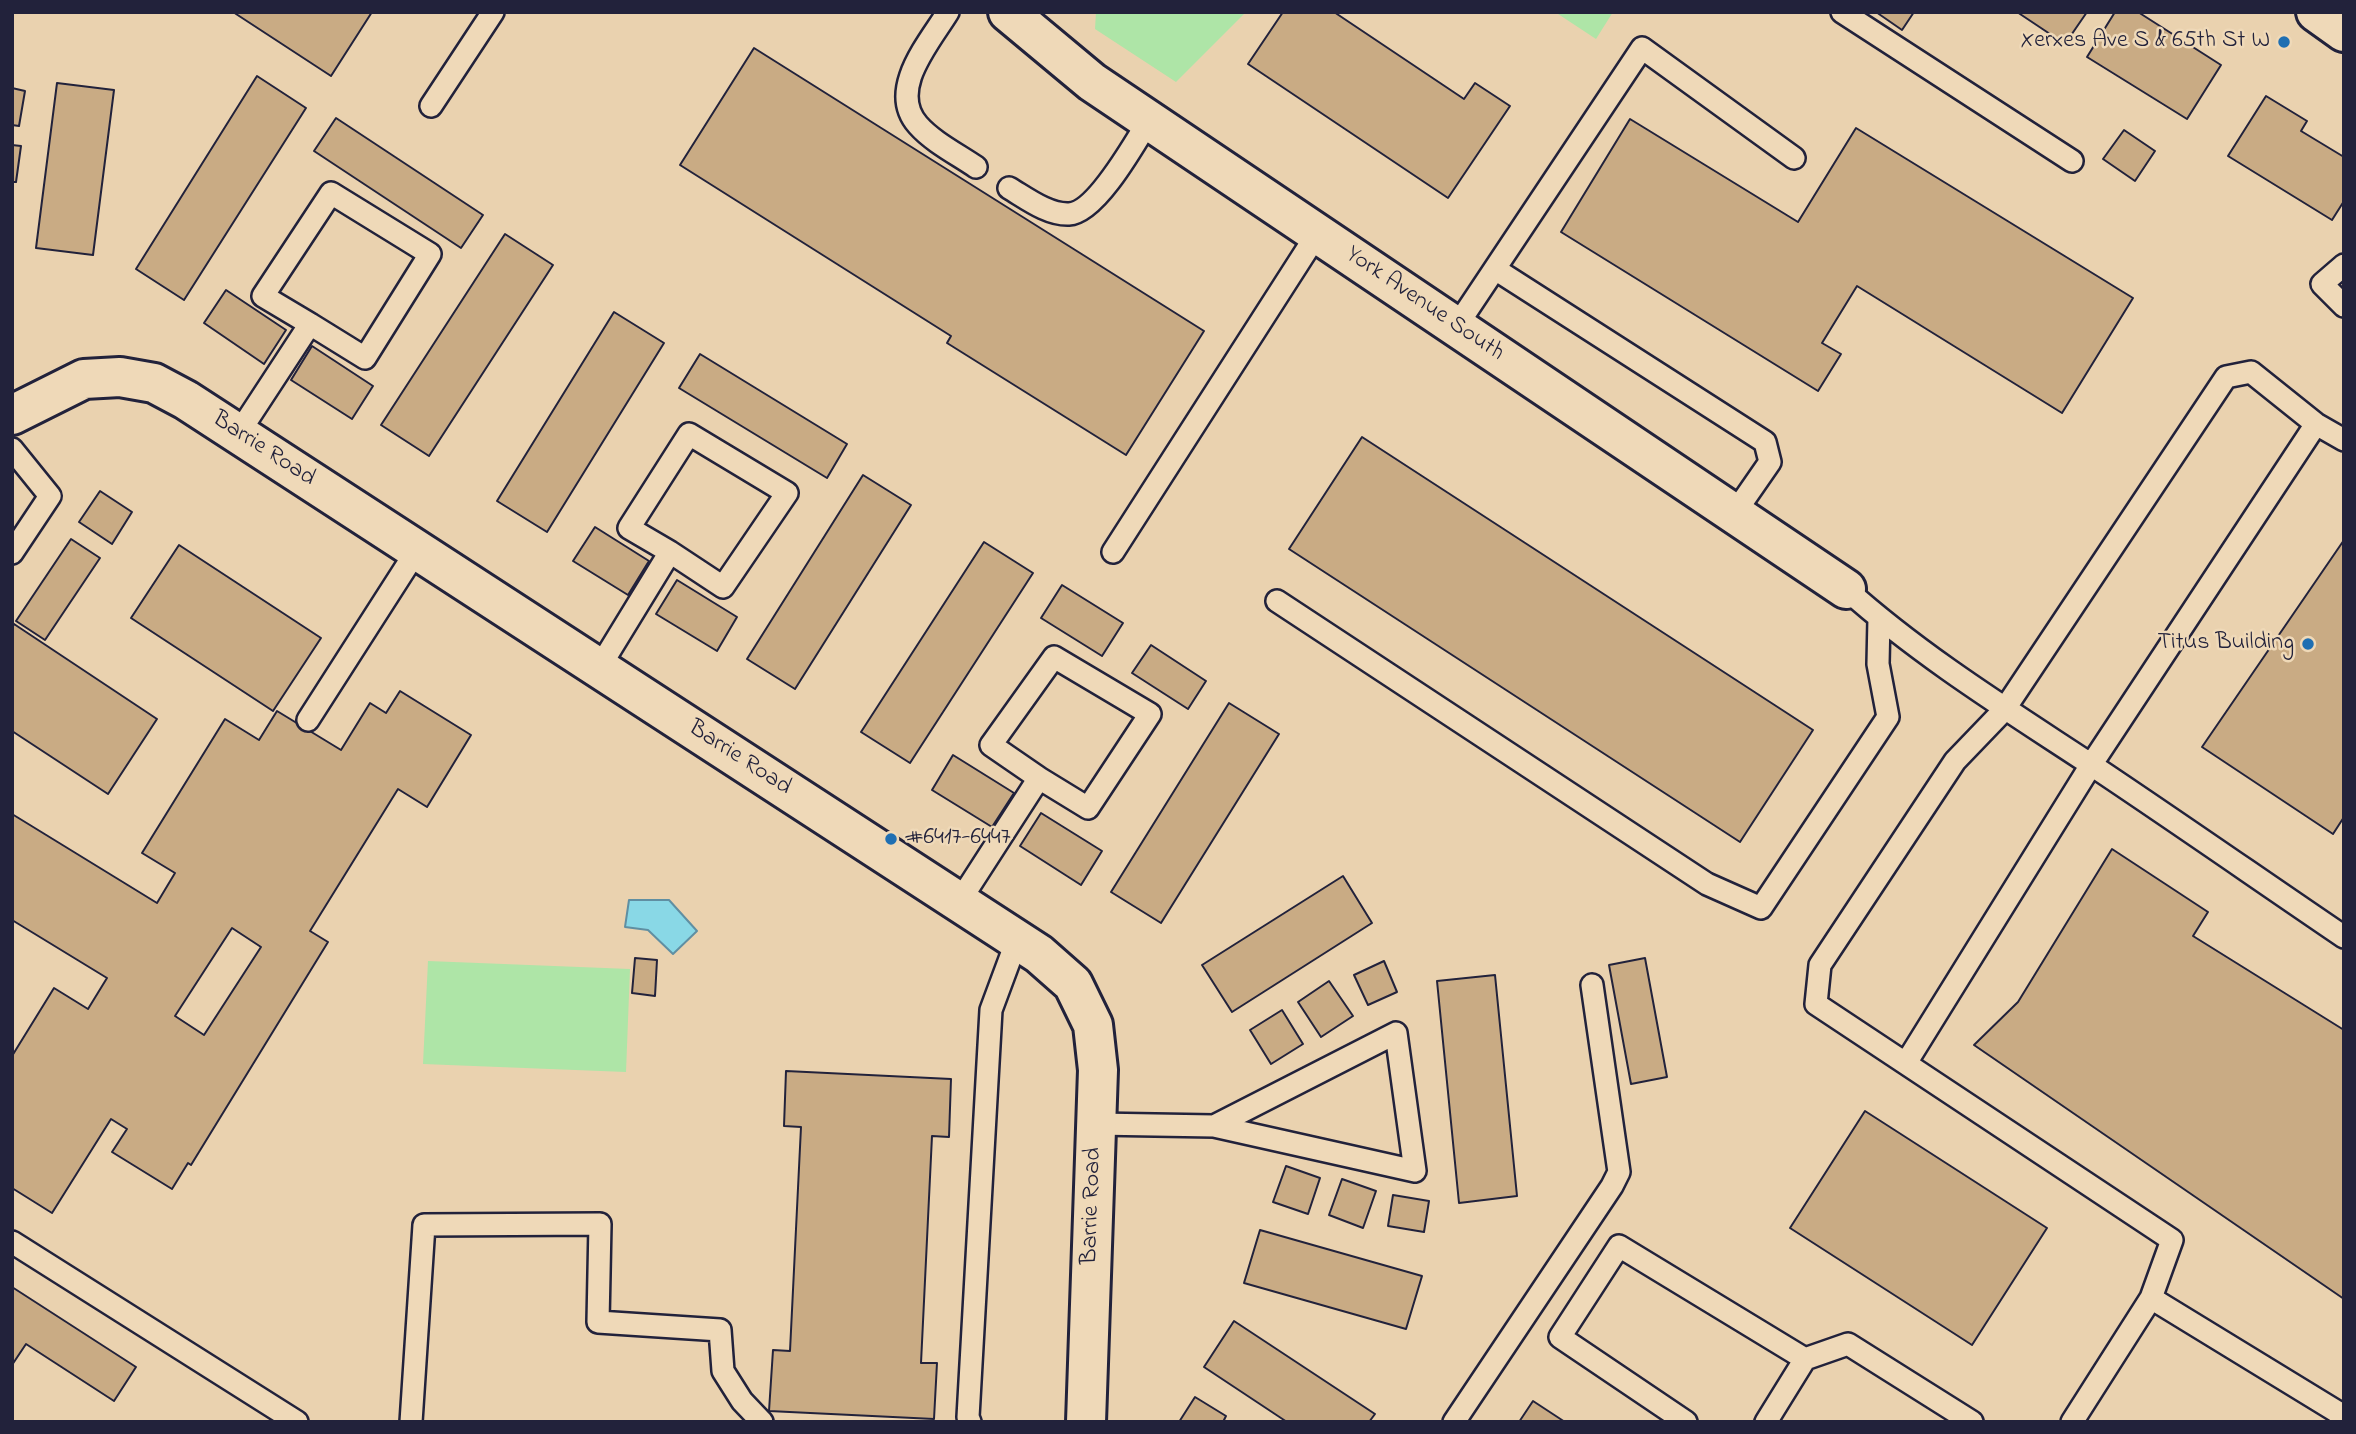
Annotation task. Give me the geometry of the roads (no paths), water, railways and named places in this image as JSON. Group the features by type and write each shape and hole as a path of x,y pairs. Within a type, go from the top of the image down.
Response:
{"street":[{"path":"2316,12 2344,32"},
{"name":"York Avenue South","path":"1017,15 1092,82 1846,589"},
{"name":"Barrie Road","path":"12,415 84,379 120,377 154,383 186,400 1039,954 1073,984 1093,1025 1098,1070 1086,1422"}],"lane":[{"path":"431,106 493,12"},
{"path":"948,12 906,86 909,110 917,125 976,167"},
{"path":"1842,12 2072,161"},
{"path":"1456,327 1642,48 1794,158"},
{"path":"1009,188 1048,210 1070,214 1090,205 1122,163 1149,120"},
{"path":"331,193 430,254 365,358 310,324 263,296 331,193"},
{"path":"1113,552 1317,234"},
{"path":"2344,265 2322,284 2344,306"},
{"path":"1495,269 1765,442 1770,462 1734,514"},
{"path":"238,434 310,324"},
{"path":"2072,1422 2151,1298 2172,1240 1816,1004 1820,965 1955,761 2004,710 2226,377 2252,372 2316,424 2344,440"},
{"path":"1906,1063 2091,765 2316,424"},
{"path":"690,434 787,493 723,586 670,552 629,528 690,434"},
{"path":"12,449 50,496 12,553"},
{"path":"308,720 417,550"},
{"path":"598,668 670,552"},
{"path":"1846,589 1879,618 2004,710 2091,765 2344,937"},
{"path":"1277,601 1707,884 1761,908 1888,717 1878,664 1879,618"},
{"path":"1054,657 1150,714 1087,808 1039,778 991,744 1054,657"},
{"path":"959,902 1039,778"},
{"path":"970,1422 968,1418 990,1010 1017,940"},
{"path":"1454,1422 1619,1172 1592,985"},
{"path":"1096,1124 1214,1126 1415,1171 1396,1033 1214,1126"},
{"path":"411,1422 424,1225 586,1224 600,1224 598,1322 720,1330 723,1371 741,1401 762,1422"},
{"path":"12,1242 297,1422"},
{"path":"1686,1422 1560,1337 1619,1246 1805,1359"},
{"path":"2151,1298 2331,1415"},
{"path":"1766,1422 1805,1359 1848,1344 1972,1422"}],"water":[{"path":"629,900 669,900 697,931 673,954 648,930 625,927"}],"place":[{"name":"Xerxes Ave S & 65th St W","path":"2284,42"},
{"name":"Titus Building","path":"2308,644"},
{"name":"#6417-6447","path":"891,839"}]}
